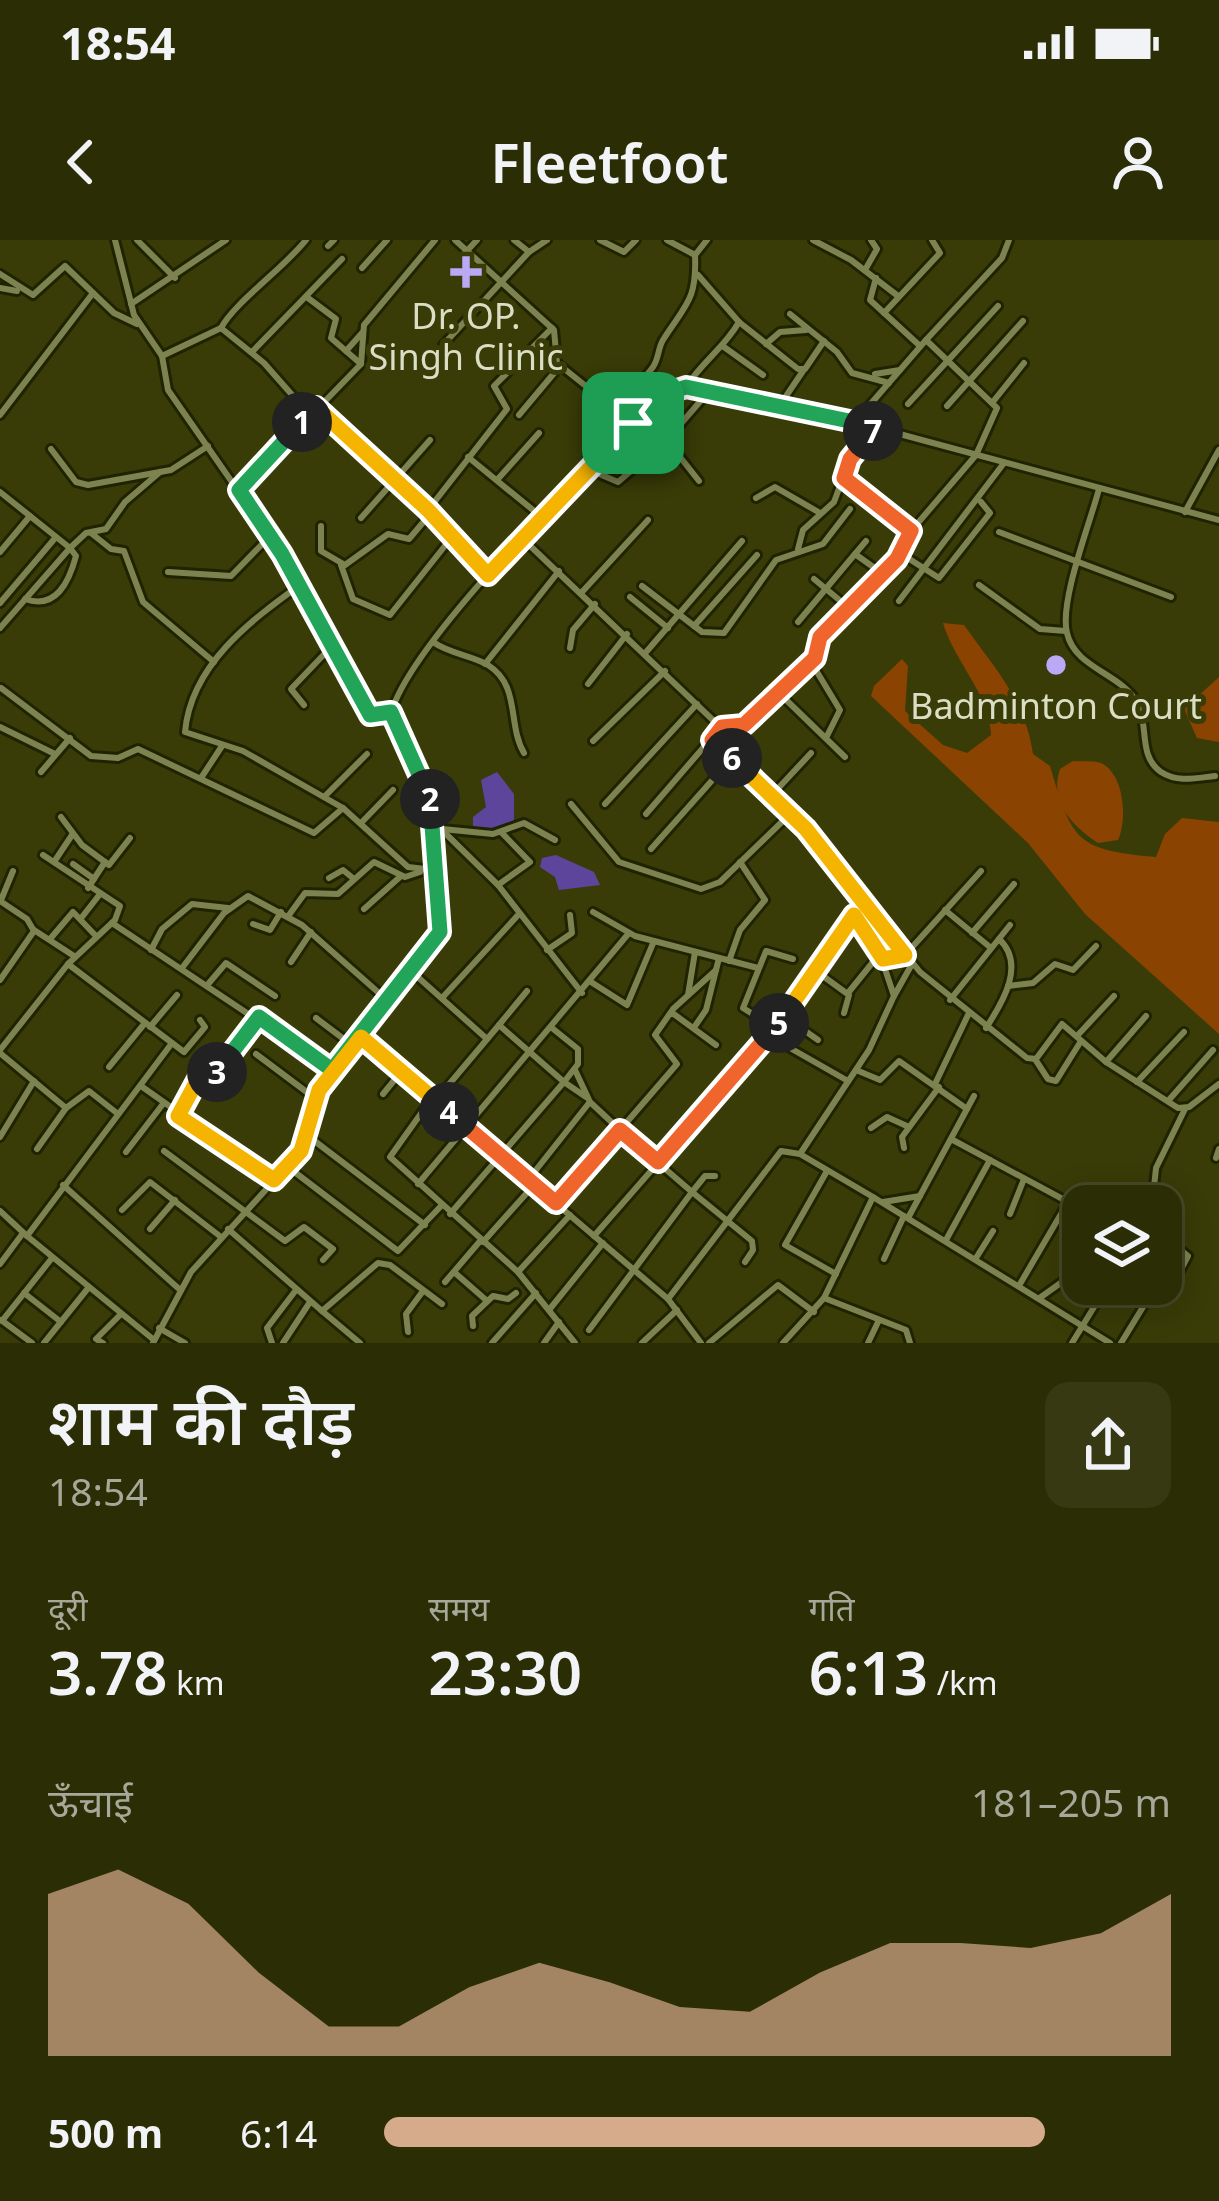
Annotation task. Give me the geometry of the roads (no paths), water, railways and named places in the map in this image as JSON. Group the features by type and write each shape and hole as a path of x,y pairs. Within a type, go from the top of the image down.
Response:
{"street":[{"path":"115,240 131,304 162,356 168,390 271,535 370,715 391,712"},
{"path":"137,240 175,278"},
{"path":"131,304 226,240"},
{"path":"162,356 221,328 233,310 245,306 306,240"},
{"path":"362,268 387,240"},
{"path":"346,351 391,287 435,240"},
{"path":"455,240 552,328 560,366 623,415 666,441 699,481"},
{"path":"465,253 477,240"},
{"path":"514,240 529,252"},
{"path":"443,345 529,252 548,240"},
{"path":"601,240 624,252 637,240"},
{"path":"623,415 629,395 657,361 662,340 681,321 698,275 695,255 706,240"},
{"path":"814,240 898,296"},
{"path":"865,270 877,249 871,240"},
{"path":"884,313 940,253 932,240"},
{"path":"854,422 1002,258 1009,240"},
{"path":"671,241 695,255"},
{"path":"252,352 342,260"},
{"path":"0,288 39,294 65,266 119,317 141,326"},
{"path":"0,274 21,291"},
{"path":"698,275 740,322 802,370 805,376 780,405"},
{"path":"524,540 722,727 740,728 811,662 820,637 901,554 911,531 976,455 997,411 970,382 868,298 875,278"},
{"path":"0,414 93,293"},
{"path":"308,298 336,319 331,338 362,364"},
{"path":"908,404 998,306"},
{"path":"790,314 824,341 852,373 889,382"},
{"path":"947,406 1023,321"},
{"path":"686,387 706,358 724,347 740,322"},
{"path":"221,328 252,352 308,414"},
{"path":"341,565 388,534 409,538 507,409 494,386 552,328"},
{"path":"766,344 780,332 809,329"},
{"path":"239,490 308,414 362,364 362,333"},
{"path":"802,370 824,341"},
{"path":"724,347 763,375"},
{"path":"992,403 1024,364"},
{"path":"519,415 560,366"},
{"path":"873,376 886,368 900,370"},
{"path":"391,712 434,642 488,575 657,397 686,387 854,422 1219,520"},
{"path":"590,470 618,482 666,441 710,390"},
{"path":"316,407 429,512 488,575"},
{"path":"798,549 803,530 835,502 850,459 876,428"},
{"path":"496,480 539,433"},
{"path":"362,518 430,440"},
{"path":"0,628 70,548 89,532 106,529 125,502 160,472 208,446"},
{"path":"51,449 84,485 160,472"},
{"path":"1185,512 1219,450"},
{"path":"468,457 544,519"},
{"path":"899,601 980,501 1004,463"},
{"path":"844,478 911,531"},
{"path":"756,498 776,488 820,513"},
{"path":"1099,489 1066,631 1079,655 1138,704 1146,752 1157,770 1177,779 1215,776"},
{"path":"0,492 76,556 61,591 46,602 25,599"},
{"path":"901,554 939,578 990,513 980,501"},
{"path":"642,586 694,626 713,635 728,631 776,560 824,544 850,509"},
{"path":"0,552 30,515"},
{"path":"582,592 648,520"},
{"path":"321,526 319,548 341,565 352,598 390,615 452,537"},
{"path":"89,532 124,551 143,602 214,662"},
{"path":"999,532 1171,597"},
{"path":"168,572 231,576 271,535"},
{"path":"0,603 56,537"},
{"path":"647,652 742,541"},
{"path":"798,622 866,541"},
{"path":"734,550 750,563"},
{"path":"694,626 758,554"},
{"path":"856,554 883,574"},
{"path":"485,664 559,572"},
{"path":"814,579 849,608"},
{"path":"300,585 245,626 214,662 185,728 189,736 243,751 324,796 408,867 434,870"},
{"path":"979,585 1040,629 1066,631"},
{"path":"630,597 668,628"},
{"path":"570,648 573,630 595,604"},
{"path":"588,683 627,634"},
{"path":"434,642 485,664 509,688 512,731 524,753"},
{"path":"304,705 292,688 332,646"},
{"path":"811,662 840,710 826,737"},
{"path":"593,741 665,671"},
{"path":"0,688 91,756 118,758 138,749 314,833 343,808"},
{"path":"779,693 845,757"},
{"path":"605,804 697,704"},
{"path":"0,1211 153,1342 178,1288 288,1166 308,1136 316,1099 332,1070 440,932 427,789 391,712"},
{"path":"0,727 55,754"},
{"path":"646,814 722,727"},
{"path":"41,772 70,738"},
{"path":"712,740 790,814 847,877 863,905 912,964 968,1016 1034,1059 1048,1078 1057,1081 1079,1039 1114,996"},
{"path":"201,778 222,746"},
{"path":"771,796 811,753"},
{"path":"324,796 367,754"},
{"path":"651,849 732,758"},
{"path":"361,824 393,790"},
{"path":"571,804 616,859 647,873 708,889 790,814"},
{"path":"61,818 72,836 105,862 115,862 130,838"},
{"path":"433,828 502,833 524,823 555,841"},
{"path":"443,831 499,885 582,993"},
{"path":"499,885 530,862 502,833"},
{"path":"53,863 72,836"},
{"path":"44,855 120,906 112,923 74,956 0,1052 66,1108"},
{"path":"88,888 105,862"},
{"path":"254,924 271,930 308,892 338,894 378,862 401,876"},
{"path":"729,961 740,930 765,900 762,888 740,862"},
{"path":"73,863 94,879"},
{"path":"329,878 343,870 354,879"},
{"path":"364,909 401,876 423,870"},
{"path":"13,871 0,902 74,956"},
{"path":"844,1013 848,993 867,968 905,955 981,871"},
{"path":"972,933 1014,884"},
{"path":"82,916 100,894"},
{"path":"182,968 228,908 248,896 311,932 388,1001"},
{"path":"152,950 162,929 192,904 228,908"},
{"path":"594,1236 769,1036 863,905"},
{"path":"945,910 991,949"},
{"path":"592,912 629,933 758,968"},
{"path":"50,938 68,914 82,916 95,934"},
{"path":"442,998 519,914"},
{"path":"547,950 572,933 570,915"},
{"path":"854,915 883,959 894,996"},
{"path":"112,923 332,1070"},
{"path":"950,1000 1010,925"},
{"path":"0,980 34,930"},
{"path":"291,962 311,932"},
{"path":"418,1184 629,933"},
{"path":"986,1028 1008,986 1012,958 999,939"},
{"path":"591,982 627,1005 654,941"},
{"path":"1008,986 1033,983 1055,964 1073,970 1096,946"},
{"path":"775,1028 743,1011 769,950 793,959"},
{"path":"688,995 695,952"},
{"path":"694,1026 706,1010 718,958"},
{"path":"208,984 226,962 275,996"},
{"path":"68,964 189,1051 205,1027 200,1020"},
{"path":"800,1154 856,1070 912,964"},
{"path":"556,1203 677,1064 655,1035 671,1012 716,970"},
{"path":"411,971 487,1039"},
{"path":"816,971 848,993"},
{"path":"527,992 391,1152 394,1163 518,1272 575,1343"},
{"path":"109,1067 177,994"},
{"path":"671,1012 716,1045"},
{"path":"784,1016 818,1040"},
{"path":"904,1148 909,1126 937,1085 968,1016"},
{"path":"1106,1062 1146,1016"},
{"path":"219,1074 259,1017"},
{"path":"316,1018 353,1046"},
{"path":"1034,1059 1058,1024 1136,1083 1185,1108"},
{"path":"499,1025 754,1244 745,1262"},
{"path":"552,1028 578,1049 575,1070 588,1100"},
{"path":"1136,1083 1184,1032"},
{"path":"769,1036 848,1081"},
{"path":"361,1037 668,1299 705,1343 778,1285 814,1312"},
{"path":"0,1264 172,1043"},
{"path":"1167,1102 1213,1050"},
{"path":"256,1054 316,1099"},
{"path":"856,1070 876,1081 898,1061 967,1109"},
{"path":"178,1116 204,1068 228,1080"},
{"path":"449,1214 575,1070"},
{"path":"383,1094 401,1072"},
{"path":"0,1137 34,1081"},
{"path":"1154,1185 1156,1168 1185,1108 1219,1084"},
{"path":"141,1086 274,1180"},
{"path":"37,1149 66,1108 89,1091 118,1114"},
{"path":"884,1259 974,1096"},
{"path":"445,1282 531,1182 588,1100"},
{"path":"126,1152 164,1104"},
{"path":"871,1128 887,1117 909,1126"},
{"path":"308,1136 425,1226"},
{"path":"951,1139 1062,1199"},
{"path":"164,1151 247,1208 285,1241 304,1227 313,1229 333,1249 323,1260"},
{"path":"668,1299 781,1151 800,1154 874,1197 1110,1343"},
{"path":"946,1240 990,1160"},
{"path":"288,1166 401,1251"},
{"path":"827,1171 785,1245 836,1274"},
{"path":"589,1330 705,1176 715,1176"},
{"path":"1010,1214 1024,1179"},
{"path":"122,1210 150,1183 221,1237"},
{"path":"63,1185 178,1288"},
{"path":"882,1203 920,1196"},
{"path":"783,1343 826,1294 874,1197"},
{"path":"150,1229 175,1200"},
{"path":"392,1267 441,1207"},
{"path":"1020,1284 1062,1212"},
{"path":"518,1272 570,1216"},
{"path":"228,1229 360,1343"},
{"path":"976,1258 993,1231"},
{"path":"549,1310 603,1244"},
{"path":"32,1343 1,1320 52,1257"},
{"path":"322,1311 374,1266 392,1267 442,1304"},
{"path":"454,1272 486,1300"},
{"path":"1041,1297 1062,1280"},
{"path":"44,1343 89,1287"},
{"path":"272,1343 267,1328 296,1290"},
{"path":"408,1332 406,1314 423,1291"},
{"path":"492,1343 536,1293"},
{"path":"23,1294 61,1322"},
{"path":"473,1326 472,1316 486,1300 516,1294"},
{"path":"826,1294 906,1330 910,1343"},
{"path":"283,1343 310,1302"},
{"path":"1072,1343 1095,1305"},
{"path":"1121,1343 1145,1305"},
{"path":"642,1343 677,1310"},
{"path":"97,1342 121,1313"},
{"path":"868,1343 879,1320"},
{"path":"544,1343 559,1322"},
{"path":"159,1328 185,1343"},
{"path":"289,1334 300,1343"}],"place":[{"name":"Dr. OP. Singh Clinic","path":"466,272"},
{"name":"Badminton Court","path":"1056,665"}]}
